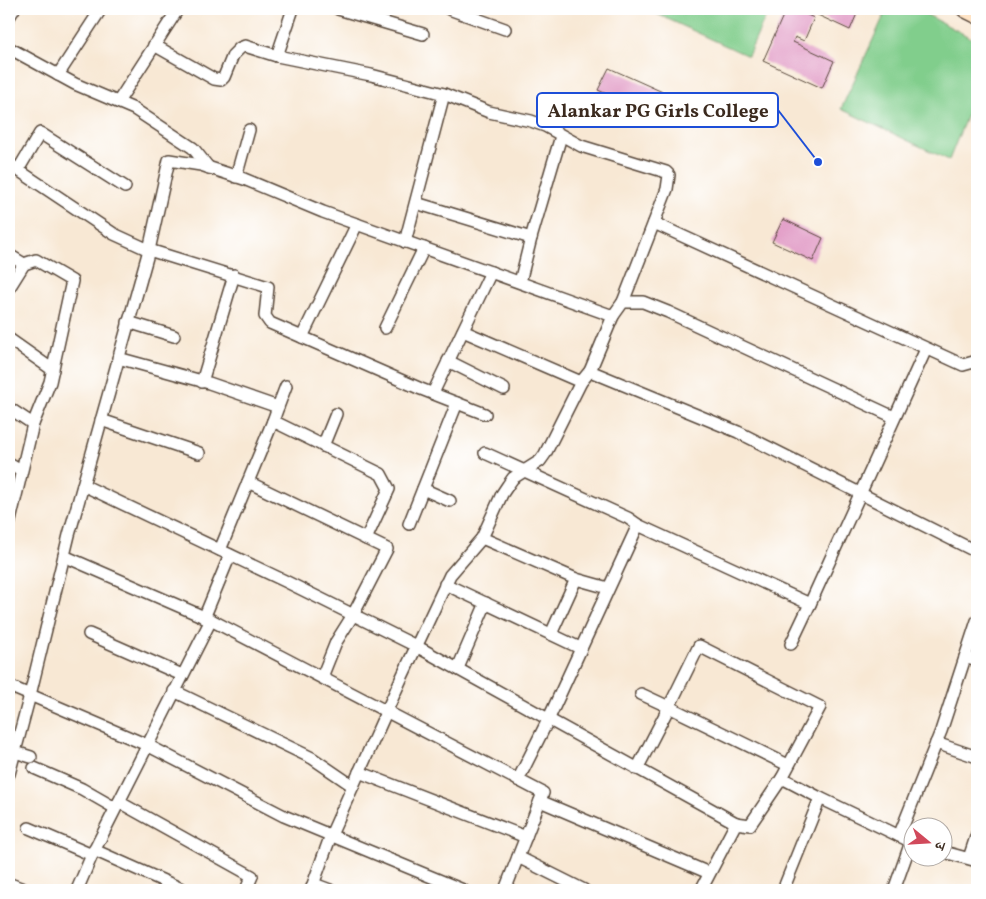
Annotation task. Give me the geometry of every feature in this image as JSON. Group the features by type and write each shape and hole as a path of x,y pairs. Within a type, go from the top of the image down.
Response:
{"street":[{"path":"9,17 14,9"},
{"path":"58,75 101,9"},
{"path":"118,102 178,9"},
{"path":"277,56 292,9"},
{"path":"338,9 423,34"},
{"path":"449,9 505,29"},
{"path":"965,9 977,16"},
{"path":"154,45 214,79 221,80 233,55 245,46 277,56 371,75 444,94 489,112 531,121 545,126 581,146 669,174 669,183 623,302 613,316 590,371 581,382 545,454 540,461 514,478 502,494 482,538 450,575 445,584 331,835 313,887 330,890"},
{"path":"9,48 58,75 134,109 193,148 208,168"},
{"path":"405,242 444,94"},
{"path":"236,177 249,130"},
{"path":"125,187 40,133 13,167 114,234 148,250 268,287 265,316 270,323 485,414"},
{"path":"520,282 561,136"},
{"path":"9,774 64,556 148,250 169,160 208,168 236,177 405,242 613,316"},
{"path":"416,202 531,238"},
{"path":"654,223 963,365 977,361"},
{"path":"302,337 357,224"},
{"path":"386,328 424,248"},
{"path":"9,255 24,264"},
{"path":"9,288 24,264 36,260 72,281 50,382 33,424 9,518"},
{"path":"433,393 491,272"},
{"path":"202,382 234,275"},
{"path":"623,302 643,302 668,312 894,417"},
{"path":"128,322 174,336"},
{"path":"463,331 581,382"},
{"path":"9,339 53,370"},
{"path":"791,644 926,349"},
{"path":"118,358 202,382 278,407"},
{"path":"448,361 504,389"},
{"path":"590,371 738,432 861,492 977,552"},
{"path":"76,890 208,619 225,552 248,482 286,386"},
{"path":"409,524 457,403"},
{"path":"9,408 33,424"},
{"path":"324,446 336,414"},
{"path":"101,420 199,453"},
{"path":"272,421 381,474 389,490 366,539"},
{"path":"485,453 526,470 628,518 638,525 810,604"},
{"path":"9,464 21,471"},
{"path":"248,482 387,549 353,615 336,642 322,677"},
{"path":"83,485 416,646 549,718 573,734 637,769 736,823 750,824 782,778 820,707 699,646 637,769"},
{"path":"423,489 450,500"},
{"path":"518,780 549,718 638,525"},
{"path":"482,538 576,579 608,588"},
{"path":"64,556 208,619 543,793 505,890"},
{"path":"551,634 576,579"},
{"path":"445,584 580,648"},
{"path":"458,668 486,603"},
{"path":"898,836 936,743 977,621"},
{"path":"89,634 182,675"},
{"path":"965,657 977,661"},
{"path":"9,686 147,745 284,816 463,890"},
{"path":"174,691 312,758 353,786"},
{"path":"641,694 788,765"},
{"path":"936,743 977,757"},
{"path":"15,752 82,789 117,805 252,876 246,890"},
{"path":"359,772 526,837"},
{"path":"782,778 904,839"},
{"path":"783,890 820,798"},
{"path":"540,801 709,873"},
{"path":"701,890 736,823"},
{"path":"29,828 184,890"},
{"path":"954,855 973,860 977,834"},
{"path":"518,857 584,890"},
{"path":"894,890 904,864"},
{"path":"10,884 26,890"}],"green space":[{"path":"646,9 769,9 748,56"},
{"path":"887,9 916,9 977,41 977,90 949,160 841,109"}],"building":[{"path":"786,9 859,9 850,30 807,10 805,14 814,18 804,41 795,37 793,42 834,61 822,88 763,61"},
{"path":"609,68 687,103 675,126 598,90"},
{"path":"783,219 823,238 813,261 772,242"}],"place":[{"name":"Alankar PG Girls College","path":"818,162"}]}
